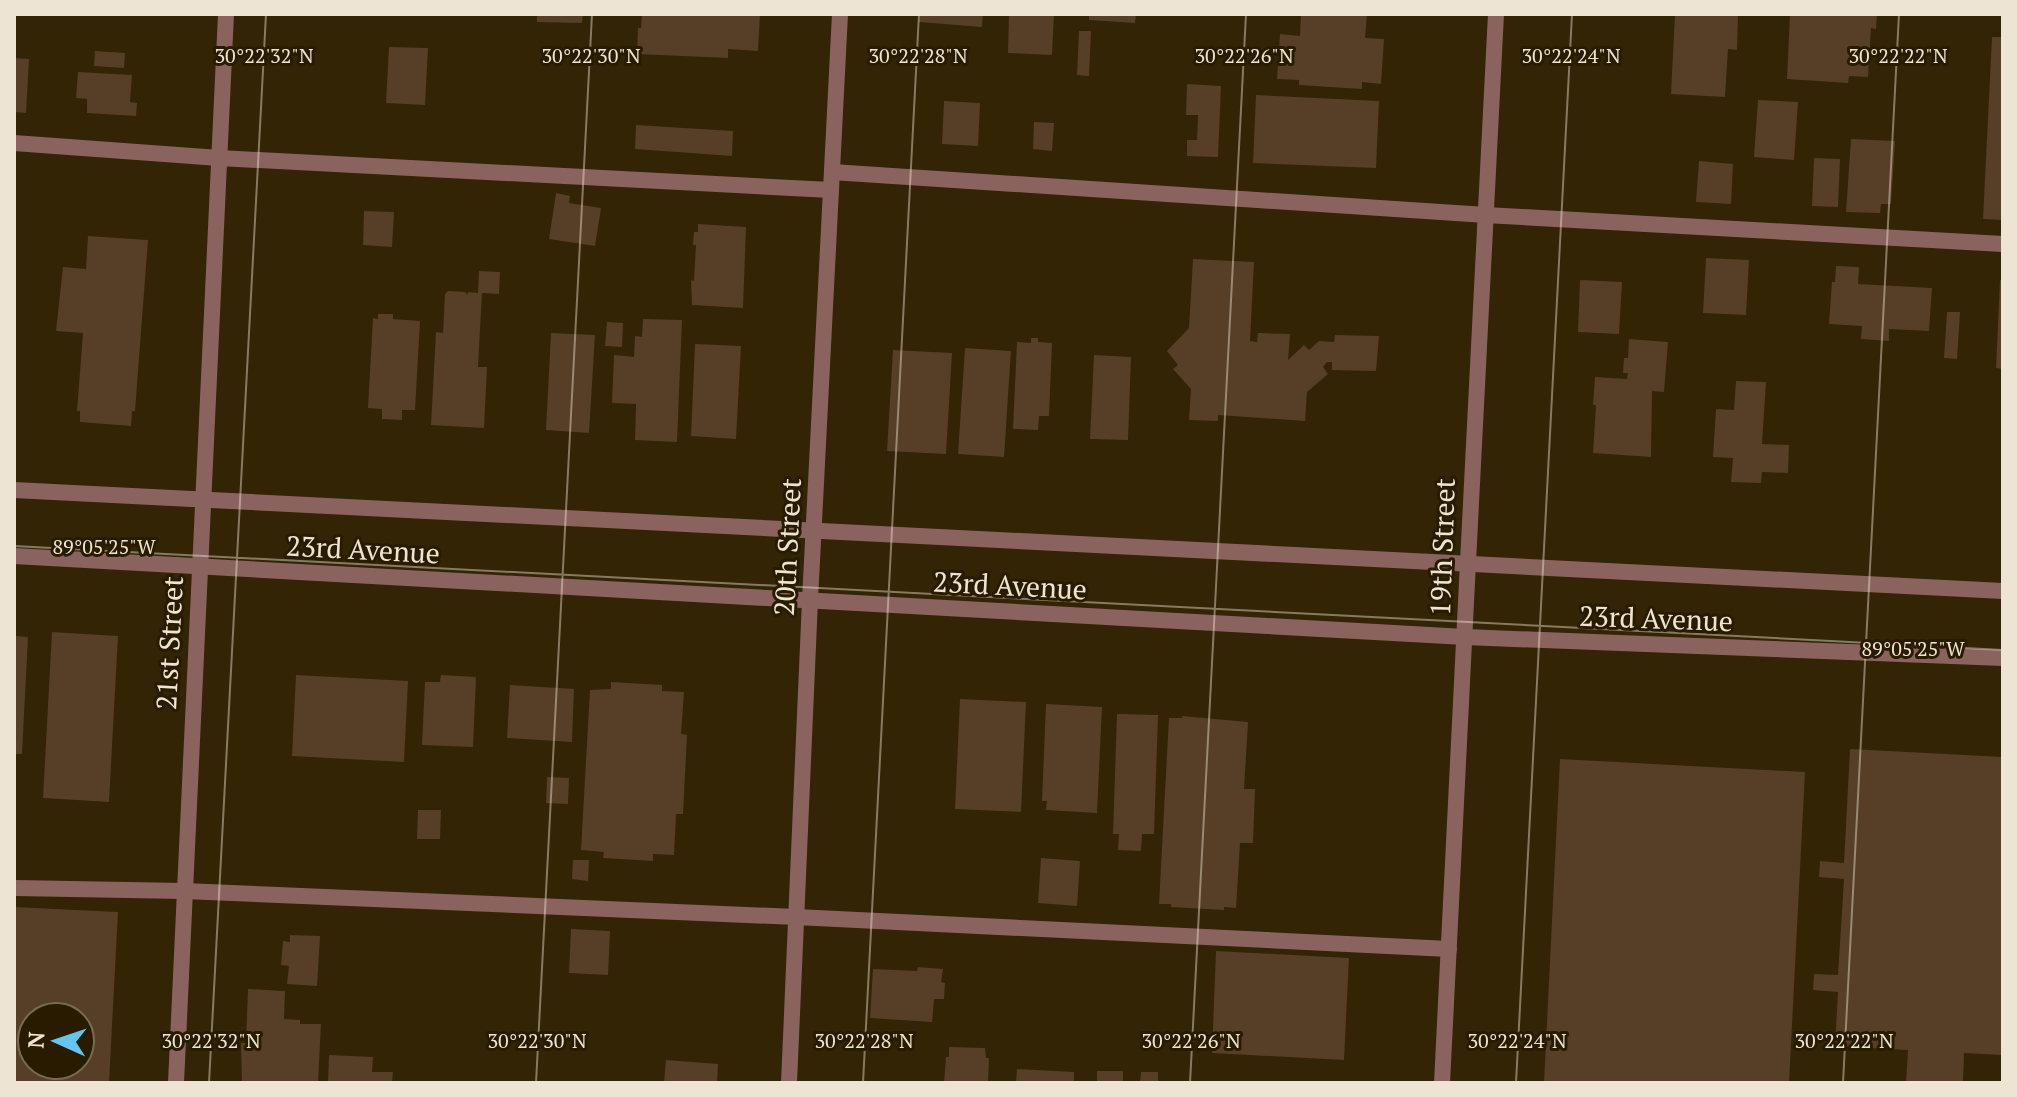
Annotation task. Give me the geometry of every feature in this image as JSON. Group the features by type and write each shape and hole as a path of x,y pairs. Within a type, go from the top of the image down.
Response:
{"street":[{"name":"21st Street","path":"176,1083 226,14"},
{"name":"20th Street","path":"789,1083 840,14"},
{"name":"19th Street","path":"1442,1083 1496,14"},
{"path":"14,143 219,158 831,190"},
{"path":"832,172 1486,215 2003,244"},
{"name":"23rd Avenue","path":"14,490 2003,591"},
{"name":"23rd Avenue","path":"14,556 1465,637 2003,658"},
{"path":"14,888 184,891 796,917 1449,949"}],"building":[{"path":"537,14 583,14 582,23 537,22"},
{"path":"642,14 760,14 758,51 728,49 728,58 637,54"},
{"path":"920,14 983,14 982,27 919,22"},
{"path":"1009,14 1054,14 1052,55 1008,53"},
{"path":"1089,14 1136,14 1135,23 1089,20"},
{"path":"1301,14 1367,14 1365,38 1384,39 1381,84 1362,82 1362,89 1299,85 1299,80 1277,79 1280,34 1300,36"},
{"path":"1675,14 1738,14 1737,50 1728,49 1725,97 1671,94"},
{"path":"1790,14 1877,14 1876,29 1871,28 1868,77 1849,76 1848,83 1787,79"},
{"path":"1079,31 1091,31 1089,76 1077,75"},
{"path":"1992,37 2003,37 2003,220 1983,219"},
{"path":"389,47 428,48 425,105 386,103"},
{"path":"95,51 125,53 124,68 94,66"},
{"path":"14,58 29,59 26,113 14,112"},
{"path":"78,72 132,75 130,102 137,103 136,116 87,113 87,99 76,98"},
{"path":"1187,84 1221,86 1218,157 1187,156 1187,140 1197,140 1198,115 1186,115"},
{"path":"1256,95 1379,101 1376,168 1253,163"},
{"path":"1758,100 1798,102 1794,160 1754,157"},
{"path":"944,101 980,103 978,146 942,144"},
{"path":"1034,122 1054,123 1052,151 1033,149"},
{"path":"636,125 733,131 732,156 635,149"},
{"path":"1851,139 1895,141 1891,204 1881,204 1880,213 1846,212"},
{"path":"1814,158 1840,159 1838,207 1812,206"},
{"path":"1699,161 1733,164 1731,204 1696,202"},
{"path":"556,193 570,196 569,203 601,208 595,246 549,239"},
{"path":"364,211 394,212 392,247 363,245"},
{"path":"698,224 746,227 743,308 692,305 691,280 694,281 696,245 693,245"},
{"path":"88,236 148,240 135,411 132,411 131,426 80,422 80,411 77,411 83,333 56,331 63,267 86,269"},
{"path":"1706,258 1749,260 1746,315 1703,313"},
{"path":"1193,259 1254,262 1250,341 1257,342 1258,333 1290,334 1288,360 1304,345 1309,350 1319,341 1334,342 1335,335 1379,336 1376,371 1332,370 1332,362 1327,362 1323,367 1328,374 1307,392 1305,421 1218,415 1218,421 1189,420 1191,389 1173,369 1178,365 1167,351 1189,328"},
{"path":"1836,266 1859,267 1858,284 1932,288 1929,331 1889,329 1889,341 1861,339 1862,326 1829,324"},
{"path":"479,271 500,272 499,294 482,293 478,367 487,367 484,428 431,425 436,332 443,333 445,294 448,291 468,295 468,292 478,293"},
{"path":"1580,280 1622,282 1619,334 1578,332"},
{"path":"2000,280 2003,280 2003,369 1996,368"},
{"path":"1947,312 1960,312 1957,359 1944,358"},
{"path":"378,314 393,314 393,319 420,321 415,410 402,410 402,420 382,419 382,409 368,408 373,318 378,319"},
{"path":"643,319 682,320 677,442 635,440 636,404 612,403 614,355 634,357 635,336 642,337"},
{"path":"607,322 623,323 622,347 605,346"},
{"path":"551,333 595,335 589,433 546,430"},
{"path":"1031,338 1052,343 1049,416 1039,416 1038,430 1013,429 1017,342 1031,343"},
{"path":"1629,339 1668,342 1664,392 1652,391 1651,457 1593,453 1595,377 1627,379 1628,373 1623,373"},
{"path":"695,344 741,346 736,439 691,436"},
{"path":"965,348 1011,351 1004,457 958,454"},
{"path":"893,350 952,353 946,454 887,451"},
{"path":"1094,355 1131,357 1128,440 1090,439"},
{"path":"1736,381 1766,382 1762,444 1789,445 1788,473 1762,472 1761,483 1731,482 1733,458 1713,457 1716,409 1734,410"},
{"path":"52,632 118,636 109,802 43,798"},
{"path":"14,636 28,637 22,754 14,754"},
{"path":"296,675 408,681 404,762 292,756"},
{"path":"441,675 476,677 473,747 422,745 425,682 440,682"},
{"path":"611,682 662,685 662,691 684,692 681,734 687,735 683,814 676,814 674,855 653,854 653,861 603,858 604,852 581,850 590,690 611,689"},
{"path":"510,685 574,689 572,742 507,738"},
{"path":"960,699 1026,702 1021,812 955,809"},
{"path":"1046,704 1102,707 1097,813 1046,810 1047,801 1042,801"},
{"path":"1117,714 1158,715 1154,834 1142,834 1141,851 1118,850 1119,834 1113,834"},
{"path":"1182,716 1248,722 1244,789 1255,789 1253,843 1240,843 1236,908 1224,907 1224,910 1159,904 1169,718"},
{"path":"1850,749 2003,757 2003,1055 1964,1053 1963,1083 1906,1083 1908,1050 1835,1046 1838,992 1813,990 1814,974 1838,975 1844,879 1819,877 1820,861 1844,863"},
{"path":"1560,759 1805,772 1789,1083 1544,1083"},
{"path":"547,777 569,778 568,804 546,803"},
{"path":"418,810 441,810 440,839 417,839"},
{"path":"1041,858 1080,861 1077,906 1038,903"},
{"path":"573,860 589,860 588,881 572,879"},
{"path":"14,907 118,912 109,1083 14,1083"},
{"path":"571,929 610,931 608,975 569,973"},
{"path":"290,935 320,936 317,986 287,984 289,966 281,965 283,941 290,942"},
{"path":"1216,951 1349,958 1344,1060 1212,1053"},
{"path":"918,967 943,969 941,982 945,983 944,999 934,999 932,1022 870,1018 873,969 917,971"},
{"path":"248,989 285,991 284,1019 300,1020 300,1024 321,1024 318,1083 242,1083 241,1043 246,1043"},
{"path":"949,1047 985,1048 986,1058 989,1058 988,1083 944,1083"},
{"path":"329,1055 373,1057 372,1072 393,1072 392,1083 328,1083"},
{"path":"666,1060 718,1064 717,1083 664,1083"},
{"path":"1017,1069 1074,1072 1074,1083 1016,1083"},
{"path":"1097,1071 1123,1071 1123,1083 1097,1083"},
{"path":"1141,1072 1158,1072 1158,1083 1140,1083"}]}
